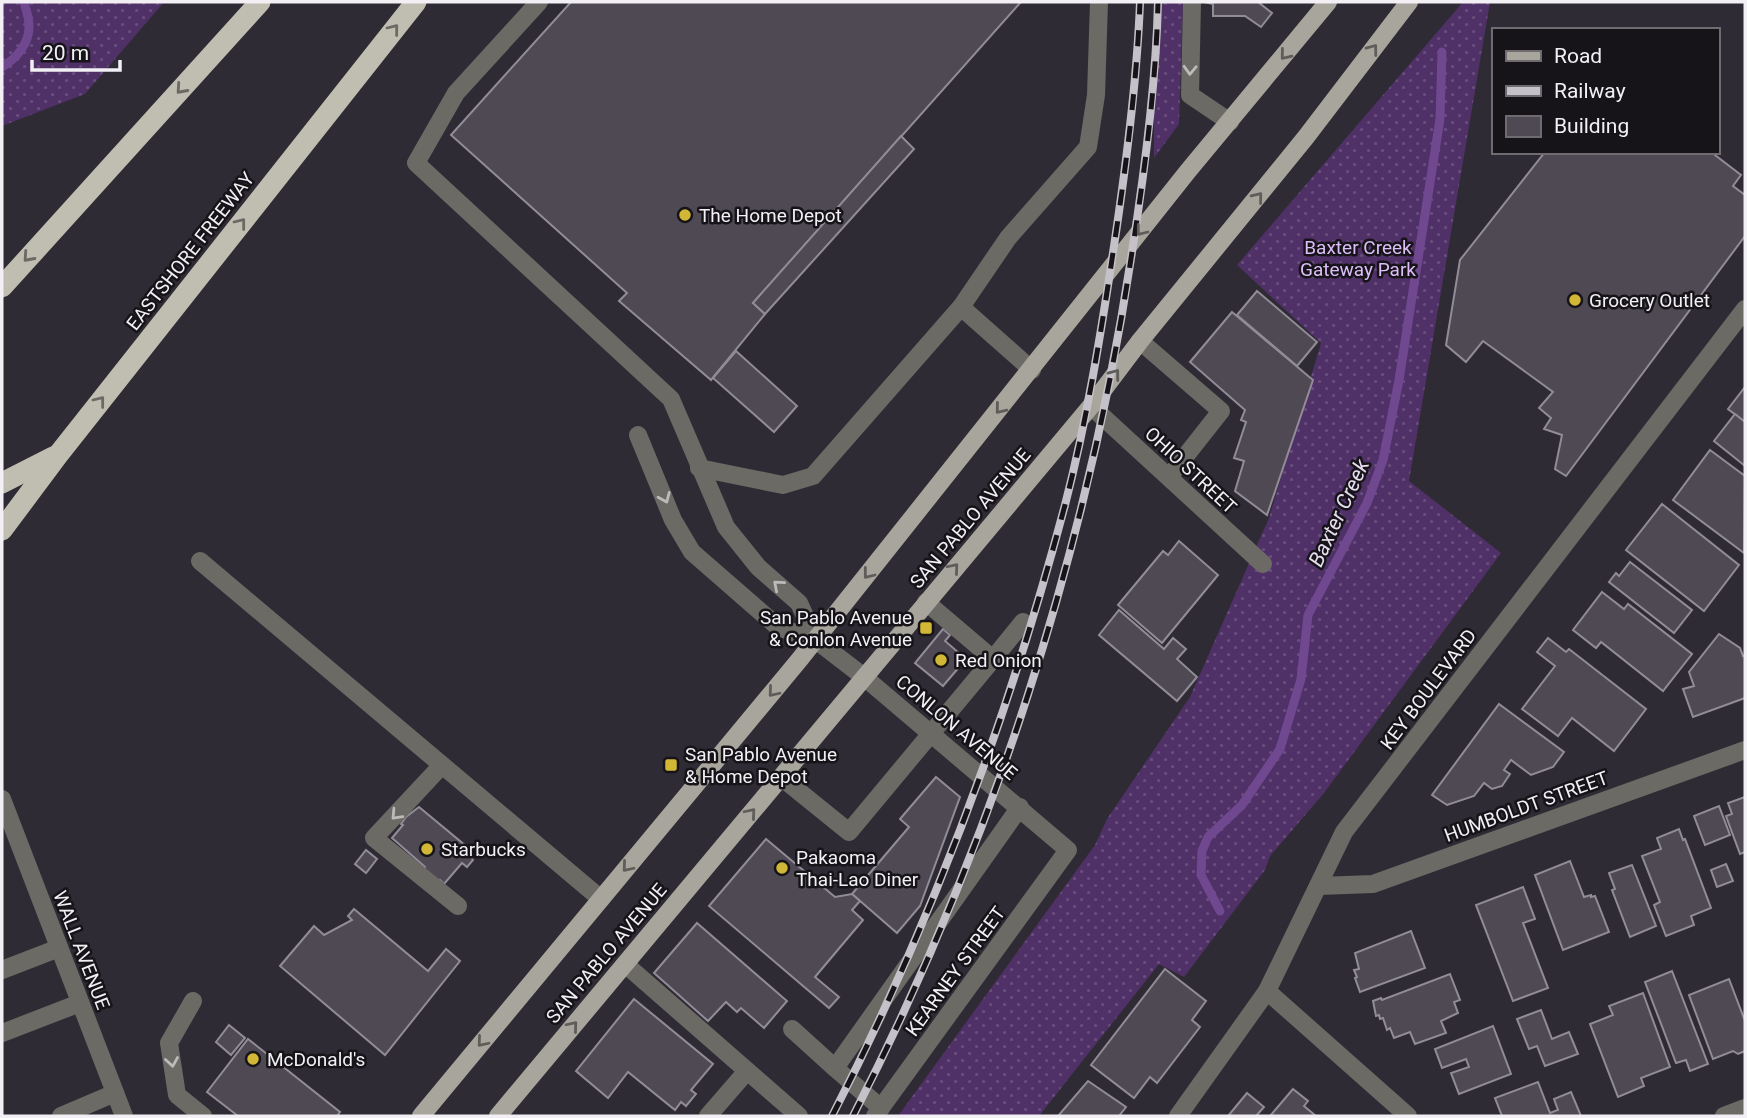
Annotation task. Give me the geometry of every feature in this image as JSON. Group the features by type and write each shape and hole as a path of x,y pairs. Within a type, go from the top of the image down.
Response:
{"highway":[{"path":"2,286 260,2"},
{"name":"EASTSHORE FREEWAY","path":"2,530 58,455 416,2"},
{"path":"2,483 58,455"}],"main road":[{"name":"SAN PABLO AVENUE","path":"421,1116 816,640 1188,172 1328,2"},
{"name":"SAN PABLO AVENUE","path":"498,1116 1091,406 1140,341 1306,137 1409,2"}],"street":[{"path":"539,2 456,93 416,163 671,399 726,527 758,567 799,603 816,640"},
{"path":"699,468 783,485 813,476 961,307 1008,238 1088,147 1096,95 1099,2"},
{"path":"1192,2 1189,95 1230,122"},
{"path":"961,307 1032,370"},
{"name":"KEY BOULEVARD","path":"1178,1116 1267,991 1344,832 1745,309"},
{"path":"1140,341 1221,411 1169,477"},
{"name":"OHIO STREET","path":"1091,406 1263,564"},
{"path":"638,435 673,520 692,552 778,627 816,640"},
{"path":"200,561 601,899"},
{"path":"926,602 993,659"},
{"path":"781,777 849,832 1023,622"},
{"name":"CONLON AVENUE","path":"816,640 864,677 1068,850"},
{"name":"HUMBOLDT STREET","path":"1319,886 1373,884 1745,750"},
{"path":"442,765 374,838 458,906"},
{"name":"WALL AVENUE","path":"2,799 124,1116"},
{"path":"835,1068 1020,807"},
{"name":"KEARNEY STREET","path":"878,1112 1068,850"},
{"path":"2,970 59,948"},
{"path":"625,964 799,1116"},
{"path":"1267,991 1408,1116"},
{"path":"193,1001 169,1042 177,1095 203,1116"},
{"path":"2,1034 80,1003"},
{"path":"792,1029 878,1112"},
{"path":"709,1116 747,1071"},
{"path":"61,1116 115,1093"},
{"path":"1724,1116 1745,1108"}],"green space":[{"path":"2,2 164,2 85,94 2,126"},
{"path":"1154,2 1183,2 1179,124 1154,158"},
{"name":"Baxter Creek Gateway Park","path":"1463,2 1490,2 1409,481 1501,553 1324,793 1270,856 1265,870 1184,977 1159,964 1039,1116 898,1116 1095,845 1107,819 1190,697 1269,518 1321,343 1237,265"}],"building":[{"name":"The Home Depot","path":"571,2 1021,2 753,303 765,314 711,380 619,301 627,293 451,135"},
{"path":"1204,2 1258,2 1272,13 1261,27 1245,16 1213,16 1213,4"},
{"path":"901,136 914,149 765,314 753,303"},
{"name":"Grocery Outlet","path":"1543,154 1714,154 1741,175 1733,186 1745,195 1745,236 1566,476 1555,469 1562,435 1544,429 1551,418 1539,408 1553,392 1483,341 1466,362 1446,345 1460,260"},
{"path":"1257,291 1317,342 1297,366 1237,315"},
{"path":"1232,312 1313,380 1267,515 1235,491 1244,461 1234,458 1246,422 1241,420 1245,410 1190,362"},
{"path":"736,351 797,406 774,432 713,378"},
{"path":"1745,387 1745,422 1728,409"},
{"path":"1735,414 1745,422 1745,466 1714,441"},
{"path":"1710,450 1745,476 1744,553 1673,500"},
{"path":"1662,504 1739,565 1704,611 1626,550"},
{"path":"1179,541 1218,575 1162,643 1118,605 1163,551 1168,555"},
{"path":"1630,562 1692,610 1674,633 1609,582 1616,573 1619,576"},
{"path":"1602,592 1624,609 1628,604 1692,654 1663,691 1601,642 1596,648 1573,630"},
{"path":"1119,610 1164,649 1173,638 1186,649 1177,659 1197,677 1177,701 1099,635"},
{"path":"943,629 950,635 945,641 966,659 943,686 915,663"},
{"path":"1719,634 1740,648 1743,656 1745,655 1745,698 1693,717 1683,689 1694,686 1689,672"},
{"path":"1548,638 1566,652 1569,649 1646,709 1614,751 1572,718 1558,736 1522,709 1555,666 1537,652"},
{"path":"1499,704 1564,752 1553,767 1531,775 1511,760 1504,770 1510,774 1502,786 1492,789 1484,783 1474,796 1447,805 1432,795"},
{"path":"936,777 960,797 920,906 897,933 852,894 909,827 900,819"},
{"path":"1745,797 1745,852 1740,854 1726,816 1732,814 1728,803"},
{"path":"1719,806 1730,835 1705,845 1694,816"},
{"path":"419,807 472,851 469,855 473,860 467,867 462,863 444,884 440,880 438,883 423,870 425,867 392,838 406,817"},
{"path":"1679,829 1711,908 1691,916 1694,925 1666,936 1654,905 1660,902 1642,856 1661,849 1657,838"},
{"path":"766,839 835,897 852,894 860,901 852,910 863,920 815,977 839,997 829,1008 709,906"},
{"path":"366,850 377,859 366,873 355,864"},
{"path":"1570,861 1584,897 1595,896 1609,932 1563,950 1535,875"},
{"path":"1726,864 1733,881 1717,887 1711,870"},
{"path":"1632,865 1656,926 1630,937 1612,890 1615,889 1609,873"},
{"path":"1523,887 1535,919 1523,923 1548,988 1513,1001 1476,905"},
{"path":"354,909 428,971 446,949 460,961 385,1055 280,966 314,926 324,935 352,920 348,916"},
{"path":"697,923 787,1001 764,1028 741,1008 737,1012 726,1002 708,1021 654,973"},
{"path":"1411,931 1425,968 1360,992 1355,978 1357,977 1354,970 1359,969 1355,953"},
{"path":"1165,969 1206,1001 1192,1020 1200,1027 1157,1083 1150,1077 1134,1098 1091,1065"},
{"path":"1672,971 1708,1064 1690,1071 1686,1060 1676,1063 1645,982"},
{"path":"1450,974 1460,1000 1454,1002 1458,1013 1441,1021 1446,1033 1415,1044 1410,1032 1394,1038 1390,1028 1387,1030 1383,1018 1376,1016 1373,1001"},
{"path":"1729,979 1745,1021 1745,1051 1738,1054 1733,1051 1713,1059 1689,995"},
{"path":"1643,993 1670,1067 1641,1078 1644,1086 1618,1097 1590,1024 1613,1015 1609,1006"},
{"path":"634,999 713,1064 691,1090 696,1094 686,1106 681,1102 675,1110 628,1072 608,1098 576,1071"},
{"path":"1541,1010 1552,1039 1569,1032 1578,1054 1545,1066 1537,1046 1529,1049 1517,1019"},
{"path":"229,1025 245,1038 231,1055 216,1042"},
{"path":"1493,1026 1511,1074 1459,1094 1451,1073 1469,1067 1466,1059 1442,1068 1435,1049"},
{"name":"McDonald's","path":"248,1039 340,1112 337,1116 238,1116 207,1092"},
{"path":"1088,1081 1126,1107 1119,1116 1058,1116"},
{"path":"1538,1082 1550,1113 1558,1110 1554,1099 1571,1092 1581,1116 1502,1116 1495,1098"},
{"path":"1293,1089 1308,1101 1304,1106 1316,1116 1270,1116"},
{"path":"1247,1093 1264,1107 1256,1116 1228,1116"}],"waterway":[{"name":"Baxter Creek","path":"2,67 12,60 25,44 29,22 24,2"},
{"name":"Baxter Creek","path":"1220,911 1201,875 1202,851 1208,837 1242,805 1280,749 1301,679 1308,615 1367,503 1383,460 1399,380 1440,119 1442,52"}],"railway":[{"path":"832,1116 903,968 965,817 1019,662 1065,505 1093,376 1123,186 1140,2"},
{"path":"853,1116 949,909 1028,695 1061,586 1089,476 1113,364 1132,252 1149,127 1158,2"}],"place":[{"name":"The Home Depot","path":"685,215"},
{"name":"Grocery Outlet","path":"1575,300"},
{"name":"San Pablo Avenue & Conlon Avenue","path":"926,628"},
{"name":"Red Onion","path":"941,660"},
{"name":"San Pablo Avenue & Home Depot","path":"671,765"},
{"name":"Starbucks","path":"427,849"},
{"name":"Pakaoma Thai-Lao Diner","path":"782,868"},
{"name":"McDonald's","path":"253,1059"}]}
